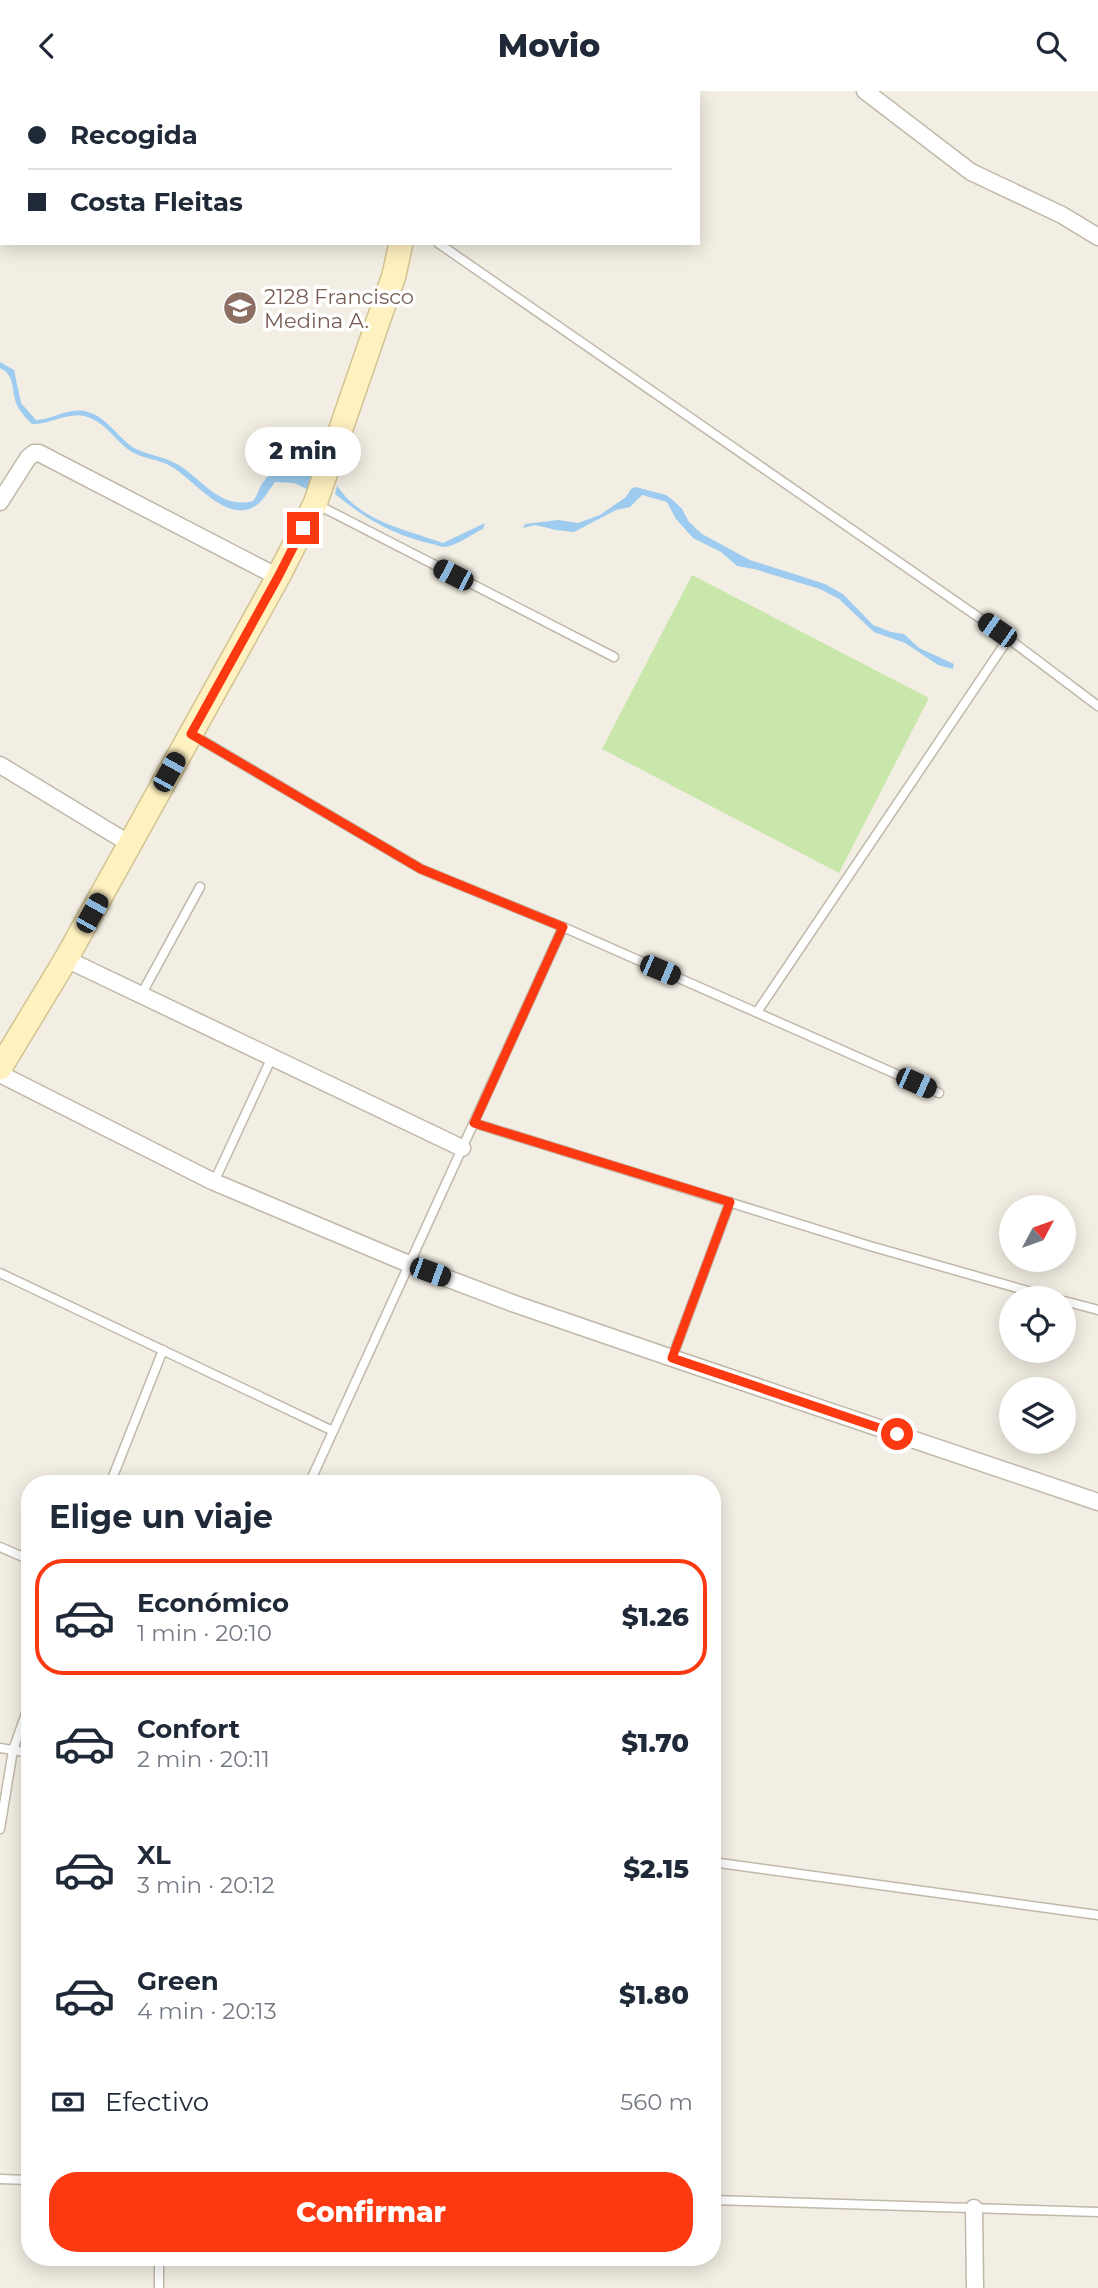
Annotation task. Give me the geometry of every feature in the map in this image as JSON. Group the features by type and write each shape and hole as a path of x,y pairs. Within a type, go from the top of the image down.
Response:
{"main road":[{"path":"2,1062 66,959 278,577 315,504 382,313 401,245"}],"street":[{"path":"865,91 971,172 1062,215 1098,237"},
{"path":"0,502 28,458 39,453 278,577"},
{"path":"0,765 130,844"},
{"path":"66,959 462,1148"},
{"path":"2,1062 214,1182 409,1264 515,1304 1098,1502"},
{"path":"974,2208 975,2288"}],"lane":[{"path":"441,245 1008,639 1098,706"},
{"path":"315,504 614,657"},
{"path":"757,1013 1008,639"},
{"path":"191,734 421,869 563,927 939,1093"},
{"path":"141,995 200,887"},
{"path":"313,1475 563,927"},
{"path":"214,1182 272,1057"},
{"path":"474,1123 870,1246 1010,1286"},
{"path":"672,1358 730,1202"},
{"path":"0,1273 333,1431"},
{"path":"1076,1304 1098,1310"},
{"path":"114,1475 163,1350"},
{"path":"0,1548 21,1556"},
{"path":"0,1829 13,1750 21,1727"},
{"path":"0,1748 21,1751"},
{"path":"721,1863 1098,1915"},
{"path":"0,2179 21,2180"},
{"path":"721,2200 1098,2212"},
{"path":"159,2266 159,2288"}],"green space":[{"path":"692,575 929,698 839,873 602,749"}],"water":[{"path":"0,362 14,370 21,403 36,420 74,411 88,412 107,423 134,448 175,463 220,497 241,503 253,501 262,483 269,476 286,469 312,476 307,489 294,483 275,482 263,499 251,508 235,510 225,507 172,467 132,452 102,425 90,418 76,415 32,424 18,408 11,379 0,368"},
{"path":"337,486 347,498 371,516 443,543 485,523 483,529 458,543 440,547 393,531 357,511 335,494"},
{"path":"636,487 666,495 682,509 689,522 702,534 750,560 825,584 843,594 873,625 904,634 919,648 954,664 953,669 938,665 905,643 874,632 839,599 820,589 737,566 721,552 693,538 676,519 667,502 642,495 630,507 616,510 574,532 535,525 523,528 525,524 558,520 578,523 600,515"}],"place":[{"name":"2128 Francisco Medina A.","path":"240,308"}],"route":[{"path":"303,528 191,734 421,869 563,927 474,1123 730,1202 672,1358 897,1434"}]}
